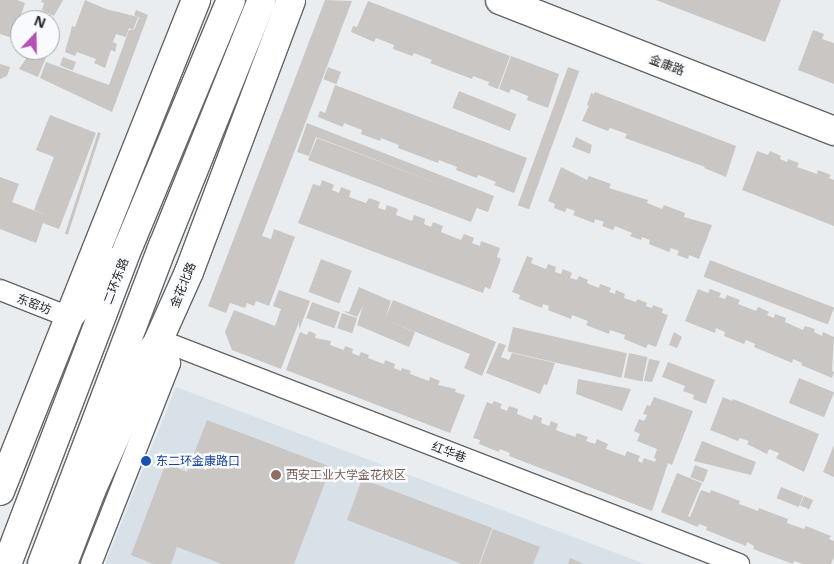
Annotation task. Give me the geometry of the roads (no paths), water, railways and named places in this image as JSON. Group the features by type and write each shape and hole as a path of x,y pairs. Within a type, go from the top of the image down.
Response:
{"main road":[{"path":"0,491 196,0"},
{"name":"二环东路","path":"7,564 129,245 231,0"},
{"path":"42,564 163,246 262,0"},
{"name":"金花北路","path":"63,564 92,491 189,272 291,0"},
{"name":"金康路","path":"500,0 834,131"},
{"path":"69,317 129,245"},
{"path":"99,418 160,340"}],"street":[{"name":"东窑坊","path":"0,290 69,317"},
{"path":"91,564 170,363 160,340"},
{"name":"红华巷","path":"160,340 739,564"}],"place":[{"name":"东二环金康路口","path":"146,461"},
{"name":"西安工业大学金花校区","path":"276,475"}]}
